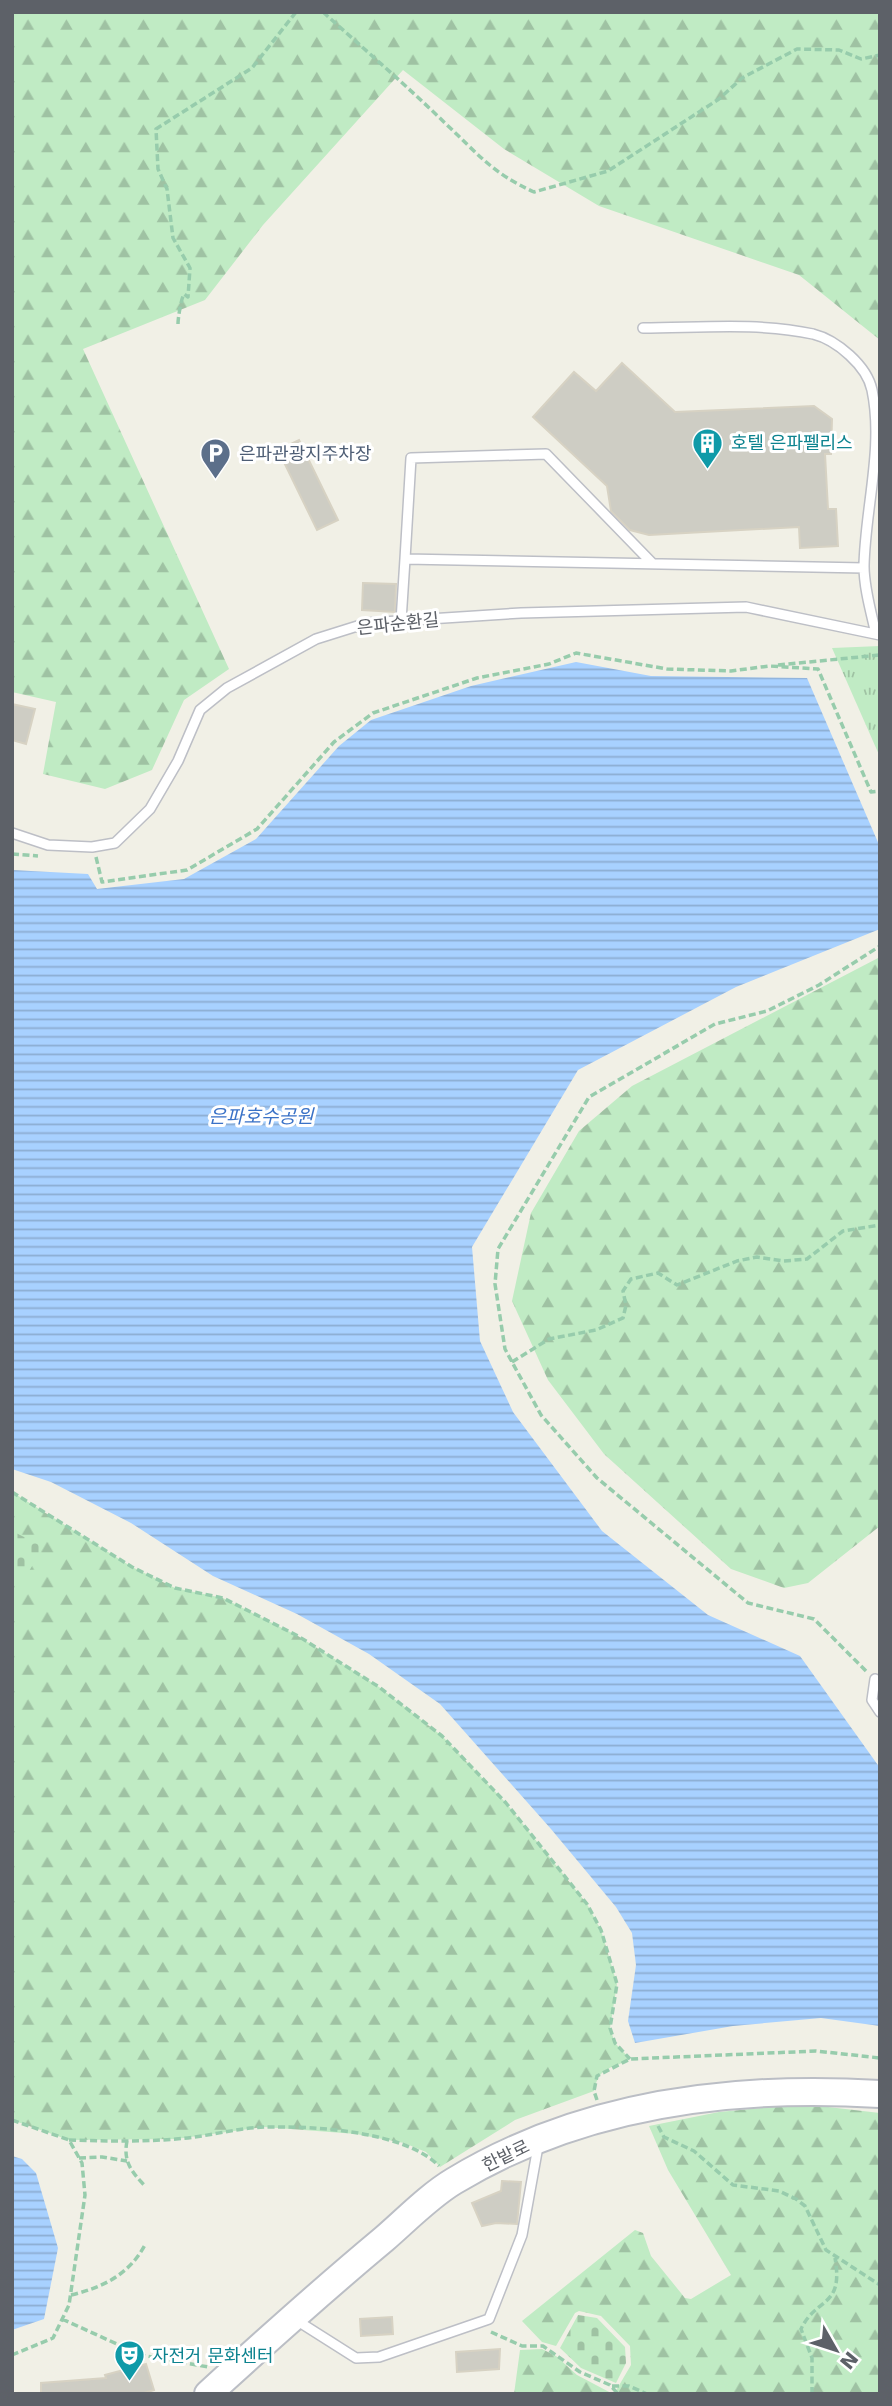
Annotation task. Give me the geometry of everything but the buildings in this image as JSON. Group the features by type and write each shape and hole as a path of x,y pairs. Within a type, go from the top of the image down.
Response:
{"street":[{"name":"한밭로","path":"208,2394 292,2318 453,2182 533,2143 605,2118 715,2097 808,2090 880,2094"}],"lane":[{"path":"643,328 752,328 815,334 843,350 864,371 872,389 875,428 864,568 878,634"},
{"path":"401,621 411,458 546,454 653,564"},
{"path":"405,559 864,568"},
{"name":"은파순환길","path":"12,833 48,845 92,847 115,843 150,809 178,761 200,710 227,688 316,639 367,624 521,613 746,607 878,634"},
{"path":"875,1679 872,1700 880,1713"},
{"path":"292,2318 356,2358 379,2357 489,2319 522,2235 537,2152 533,2143"}],"path":[{"path":"178,324 182,311 181,300 184,294 188,297 190,268 173,238 167,189 158,169 156,129 252,68 296,12"},
{"path":"323,12 494,170 534,192 608,171 719,99 742,78 797,49 839,50 861,59 880,55"},
{"path":"96,857 102,882 187,870 257,830 334,742 373,712 477,678 549,664 576,653 667,669 731,671 880,655"},
{"path":"769,666 818,668 870,792 880,791"},
{"path":"875,1679 814,1619 748,1603 597,1478 541,1415 505,1349 495,1284 498,1249 589,1097 715,1024 767,1011 819,985 880,946"},
{"path":"512,1362 549,1339 596,1330 623,1318 626,1306 623,1291 631,1279 658,1273 677,1285 737,1261 757,1257 784,1261 807,1259 843,1231 880,1225"},
{"path":"12,1492 132,1567 175,1588 223,1598 298,1636 379,1687 442,1736 506,1803 587,1904 601,1930 617,1984 610,2028 615,2043 630,2059"},
{"path":"605,2118 594,2091 597,2076 630,2059 816,2051 880,2058"},
{"path":"653,2107 664,2137 694,2151 733,2185 779,2191 796,2199 805,2206 826,2250 880,2285"},
{"path":"12,2120 69,2140 176,2139 264,2127 356,2134 404,2143 426,2152 453,2182"},
{"path":"12,2355 53,2338 71,2295 85,2195 79,2158 69,2140"},
{"path":"127,2141 127,2161 144,2185"},
{"path":"79,2158 102,2157 127,2161"},
{"path":"71,2295 91,2290 120,2276 140,2255 146,2243"},
{"path":"812,2394 812,2358 801,2329 805,2320 833,2295 837,2283 835,2258"},
{"path":"62,2319 141,2355 202,2365 230,2374"},
{"path":"489,2319 491,2332 522,2346 543,2346 580,2372 610,2385 629,2386 647,2394"},
{"path":"610,2385 618,2394"}],"green space":[{"path":"12,12 880,12 880,340 799,275 599,206 504,149 403,70 263,225 205,300 83,349 229,669 184,700 152,770 105,789 43,774 56,702 12,692"},
{"path":"880,646 880,757 832,648"},
{"path":"880,957 880,1526 808,1583 784,1588 731,1569 604,1454 548,1380 512,1301 531,1213 579,1131 632,1086"},
{"path":"12,1492 132,1567 175,1588 223,1598 298,1636 379,1687 442,1736 506,1803 587,1904 601,1930 617,1984 610,2028 615,2043 630,2059 602,2073 594,2091 515,2120 440,2167 426,2152 404,2143 356,2134 264,2127 176,2139 69,2140 12,2120"},
{"path":"12,1531 38,1544 41,1551 22,1583 12,1583"},
{"path":"802,2104 880,2113 880,2394 614,2394 631,2365 630,2346 601,2316 579,2311 575,2313 556,2346 542,2342 522,2321 635,2230 643,2233 651,2256 685,2298 691,2299 731,2275 668,2170 649,2126 719,2112"},
{"path":"578,2315 597,2318 625,2347 626,2363 616,2383 581,2368 560,2348"},
{"path":"542,2349 556,2356 577,2375 613,2394 514,2394 520,2350"}],"water":[{"name":"은파호수공원","path":"576,662 651,676 807,678 880,847 880,929 736,987 578,1070 472,1247 480,1341 513,1412 602,1531 708,1615 800,1656 880,1768 880,2026 821,2018 733,2026 635,2043 628,2021 636,1965 632,1933 616,1907 551,1829 440,1704 369,1654 297,1614 213,1576 131,1523 51,1482 12,1469 12,870 88,874 97,889 184,879 256,839 339,746 371,720 471,686"},
{"path":"12,2156 22,2159 36,2173 58,2248 44,2319 12,2330"}],"place":[{"name":"호텔 은파펠리스","path":"708,470"},
{"name":"은파관광지주차장","path":"216,481"},
{"name":"자전거 문화센터","path":"129,2383"}]}
